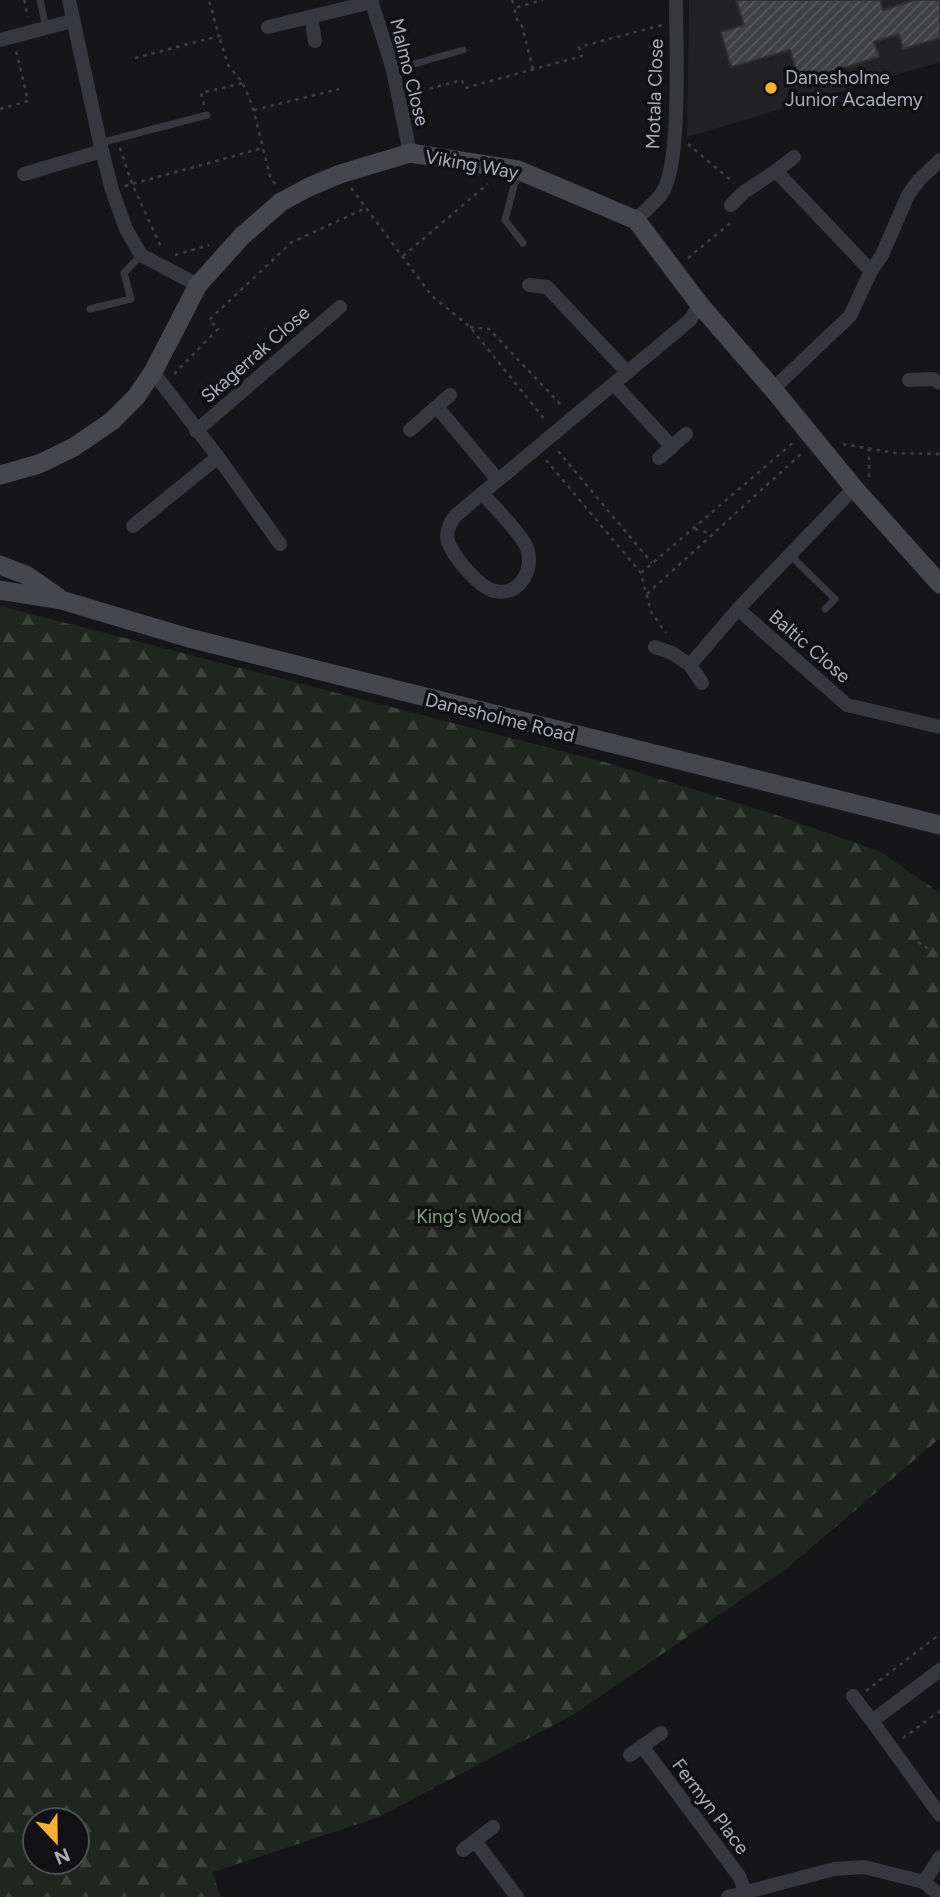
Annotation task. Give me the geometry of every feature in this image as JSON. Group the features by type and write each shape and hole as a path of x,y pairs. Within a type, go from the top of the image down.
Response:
{"street":[{"path":"69,0 101,147 126,229 141,255 198,285"},
{"name":"Motala Close","path":"636,220 663,192 669,176 675,133 676,0"},
{"name":"Malmo Close","path":"268,26 372,1 393,70 410,153"},
{"path":"311,17 315,41"},
{"path":"7,38 72,21"},
{"path":"24,174 101,147"},
{"name":"Viking Way","path":"0,475 39,464 74,447 112,421 158,379 198,285 242,236 290,197 340,174 410,153 518,170 636,220 700,305 774,389 854,488 937,573"},
{"path":"731,205 744,192 794,157"},
{"path":"774,389 850,316 871,271 883,256 908,195 940,160"},
{"path":"776,172 871,271"},
{"path":"529,285 547,287 626,372"},
{"path":"483,494 526,545 529,556 529,568 524,578 509,590 491,591 482,586 455,554 447,537 454,516 691,320 700,305"},
{"name":"Skagerrak Close","path":"196,431 340,307"},
{"name":"Skagerrak Close","path":"158,379 281,544"},
{"path":"909,380 933,379 940,383"},
{"path":"614,384 672,447"},
{"path":"410,430 450,395"},
{"path":"437,407 496,479"},
{"path":"659,458 686,434"},
{"path":"133,526 218,457"},
{"name":"Baltic Close","path":"690,665 738,609 854,488"},
{"name":"Danesholme Road","path":"0,565 26,575 61,600"},
{"name":"Danesholme Road","path":"0,590 17,595 61,600 189,638 940,825"},
{"name":"Baltic Close","path":"738,609 847,705 940,727"},
{"path":"655,647 673,653 690,665 702,683"},
{"path":"872,1721 940,1670"},
{"path":"854,1697 940,1815"},
{"name":"Fermyn Place","path":"661,1733 636,1751 738,1876 746,1891"},
{"path":"463,1850 492,1827"},
{"path":"475,1841 517,1897"},
{"path":"924,1882 940,1857"},
{"path":"728,1897 834,1869 864,1867 924,1882 940,1896"}],"lane":[{"path":"40,0 46,27"},
{"path":"393,70 463,50"},
{"path":"101,147 117,138 207,115"},
{"path":"518,170 505,219 523,243"},
{"path":"90,309 131,299 124,273 141,255"},
{"path":"790,555 835,599 825,608"}],"path":[{"path":"209,0 228,65 243,83 254,110 271,180 290,197"},
{"path":"512,0 533,69"},
{"path":"514,8 543,0"},
{"path":"398,96 462,80 465,88 582,56 579,47 676,21"},
{"path":"135,58 219,36"},
{"path":"0,109 28,101 7,38"},
{"path":"207,115 201,93 243,83"},
{"path":"254,110 339,89"},
{"path":"675,133 744,192"},
{"path":"117,138 132,184 166,258 208,246 217,236"},
{"path":"112,190 262,148"},
{"path":"403,257 493,180 495,167"},
{"path":"340,174 432,296 470,327 545,439 641,573 651,612 664,628 673,653"},
{"path":"675,269 736,218 731,205"},
{"path":"158,379 218,329 209,320 292,242 366,208"},
{"path":"470,327 489,329 573,417"},
{"path":"641,573 813,438 895,453 940,454"},
{"path":"646,595 813,438"},
{"path":"545,439 652,563"},
{"path":"695,529 712,534"},
{"path":"918,942 940,954"},
{"path":"854,1697 940,1634"},
{"path":"890,1747 940,1711"}],"shaded area":[{"name":"Danesholme Junior Academy","path":"689,0 940,0 940,62 687,137"}],"green space":[{"name":"King's Wood","path":"0,606 608,763 776,815 881,852 940,893 940,1438 785,1570 576,1713 379,1817 213,1872 220,1897 0,1897"}],"building":[{"path":"736,0 880,0 883,10 915,0 940,0 940,38 903,49 899,34 874,42 879,57 799,81 790,50 731,67 721,32 744,25"}],"place":[{"name":"Danesholme Junior Academy","path":"771,88"}]}
